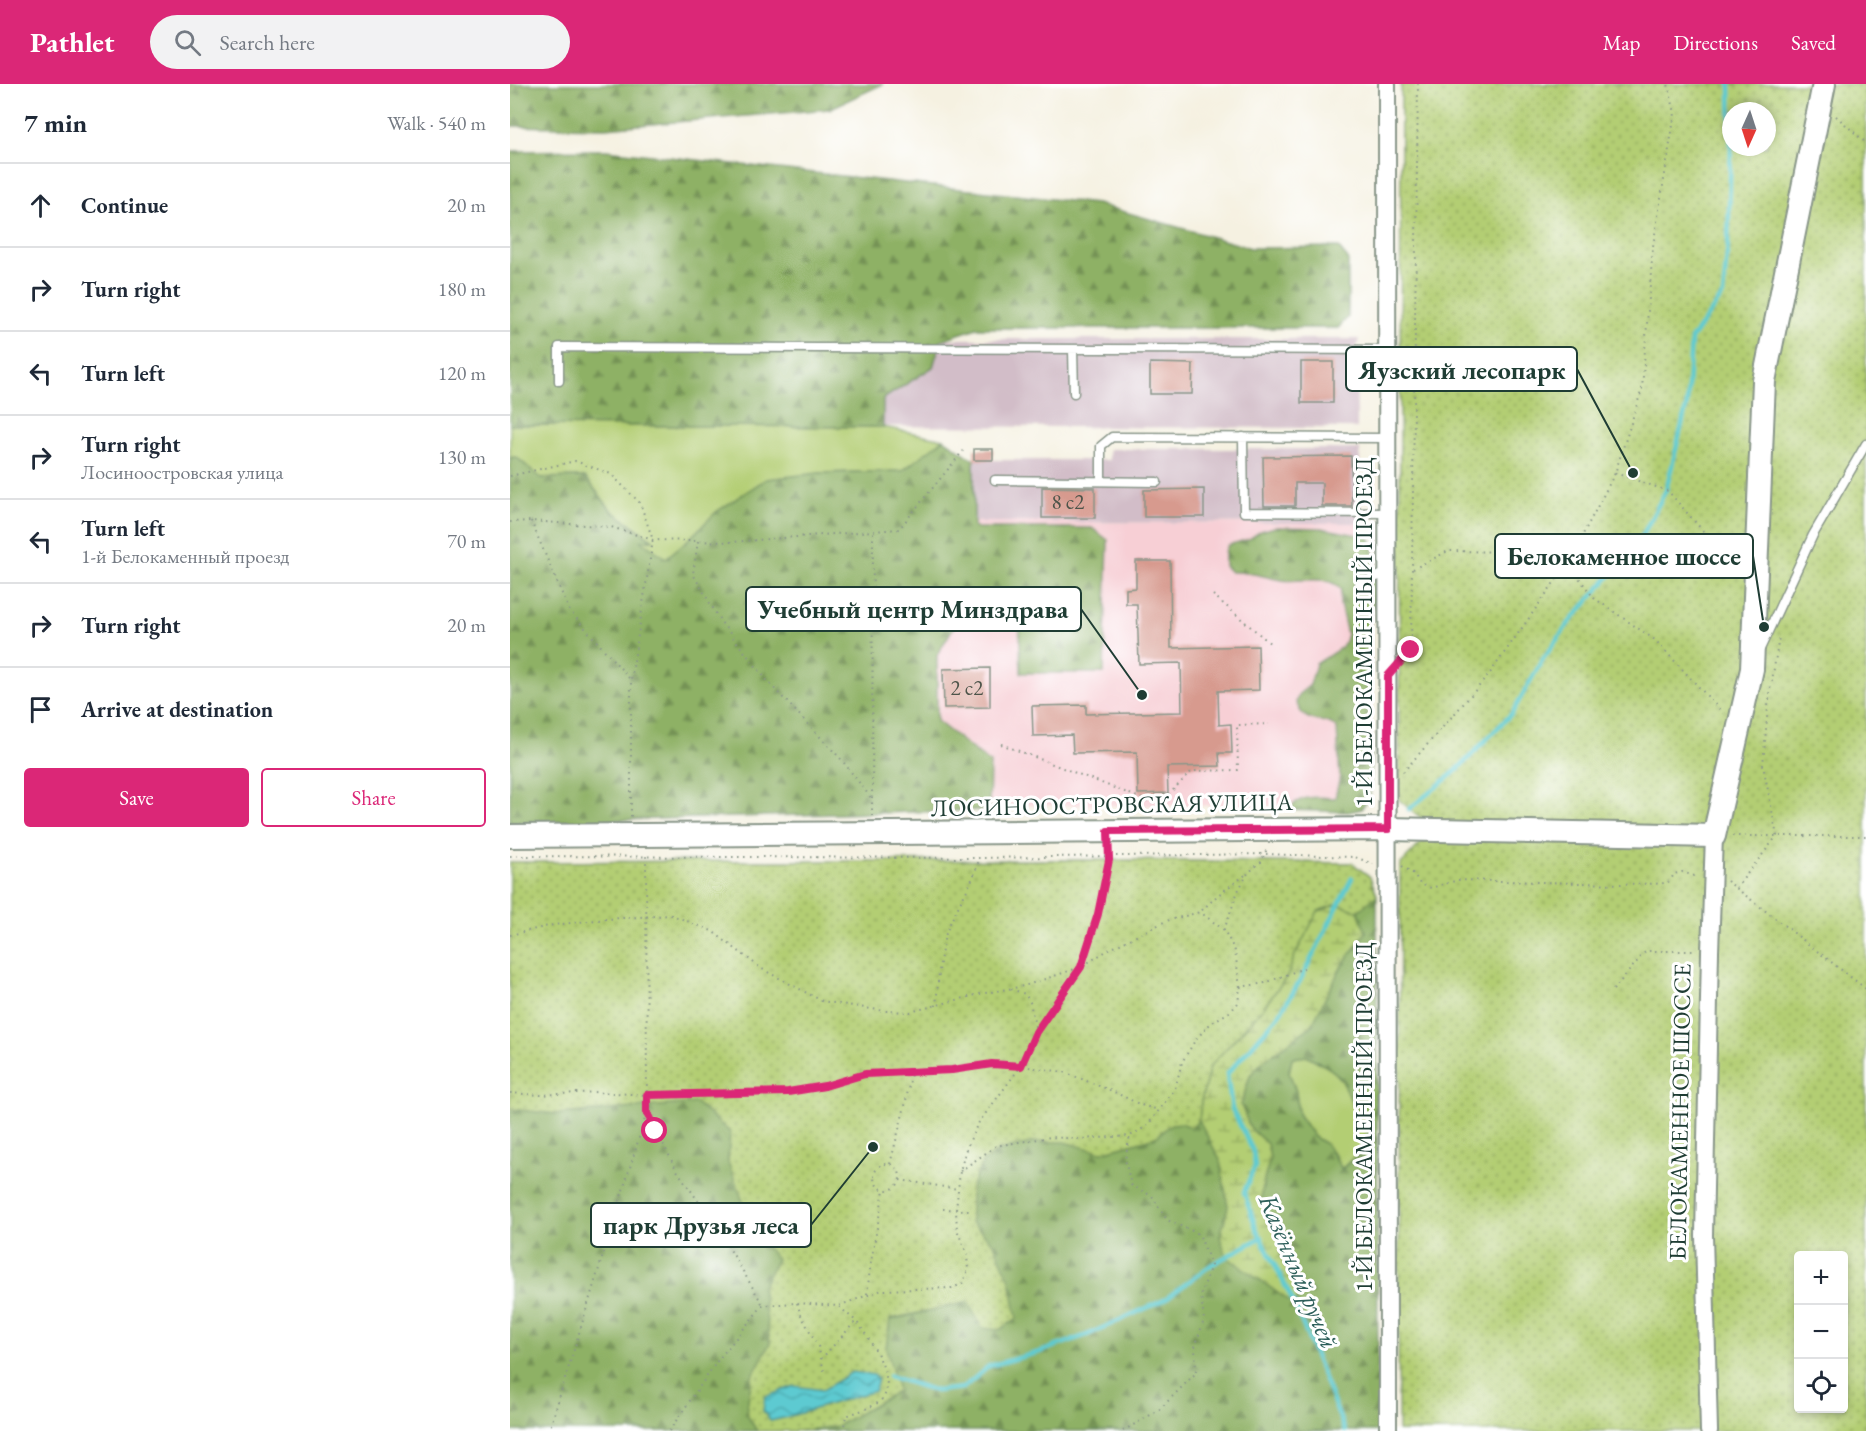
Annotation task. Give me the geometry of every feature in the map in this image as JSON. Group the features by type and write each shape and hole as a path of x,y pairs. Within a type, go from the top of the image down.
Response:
{"street":[{"name":"1-Й БЕЛОКАМЕННЫЙ ПРОЕЗД","path":"1387,84 1388,1431"},
{"name":"БЕЛОКАМЕННОЕ ШОССЕ","path":"1709,1431 1704,1236 1714,836 1752,669 1764,381 1822,93"},
{"name":"ЛОСИНООСТРОВСКАЯ УЛИЦА","path":"510,836 1388,829 1714,836"}],"lane":[{"path":"559,381 559,346 1387,350"},
{"path":"1073,349 1074,393"},
{"path":"1101,481 1101,446 1112,437 1387,438"},
{"path":"1243,437 1244,512 1387,513"},
{"path":"1752,669 1813,535 1866,444"},
{"path":"995,480 1156,482"},
{"path":"1360,584 1388,572"}],"path":[{"path":"1388,676 1411,650 1418,84"},
{"path":"1388,788 1488,676 1568,563 1615,473 1642,389 1653,246 1675,113 1668,84"},
{"path":"1822,93 1866,143"},
{"path":"510,522 531,520 611,527 653,540 731,543 899,529 963,451"},
{"path":"510,476 575,461 611,474 640,503 653,540 631,680 631,819"},
{"path":"1615,473 1668,491 1743,577"},
{"path":"531,520 570,610 631,680"},
{"path":"698,541 693,574 721,622 769,683 841,759 872,798 873,531"},
{"path":"1413,569 1448,551 1522,552 1568,563 1594,598 1655,640 1739,730"},
{"path":"1213,595 1271,644"},
{"path":"1736,888 1777,836 1763,765 1768,706 1780,631"},
{"path":"1001,744 1158,805 1192,771 1238,770 1237,724 1269,724"},
{"path":"669,1431 718,1360 763,1305 797,1303 838,1306 867,1294 898,1288 952,1288 962,1284 968,1270 967,1254 957,1230 956,1210 960,1171 966,1149 976,1125 1021,1066 1036,1032 1081,967 1098,914 1109,856 1108,831"},
{"path":"1714,836 1866,836"},
{"path":"510,935 553,925 672,915 712,931 762,969 822,1001 884,1011 910,1012 1023,986 1081,967 1108,950 1166,921 1200,912 1261,862 1265,854"},
{"path":"510,856 979,858 1265,854 1355,857 1375,865"},
{"path":"936,1006 944,940 979,858"},
{"path":"549,1431 647,1112 646,862"},
{"path":"1400,865 1410,870 1420,884 1431,888 1458,880 1665,884 1674,874 1682,872 1700,878"},
{"path":"1224,930 1238,891 1248,873"},
{"path":"1725,879 1866,989"},
{"path":"960,1171 996,1146 1050,1137 1080,1139 1130,1136 1147,1126 1175,1089 1182,1062 1196,1039 1211,1023 1231,1011 1238,1003 1240,987 1235,951 1224,930 1200,912"},
{"path":"1613,990 1646,951 1710,952"},
{"path":"1240,987 1265,983 1304,968"},
{"path":"1008,989 1025,994 1030,1002 1036,1032"},
{"path":"510,1093 540,1095 597,1092 647,1095 788,1092 825,1086 865,1074 911,1074 992,1064 1064,1072 1141,1105 1159,1110"},
{"path":"890,1164 911,1074"},
{"path":"647,1112 676,1169 719,1231 763,1305"},
{"path":"1123,1431 1159,1410 1196,1373 1196,1347 1204,1320 1201,1295 1211,1265 1199,1234 1167,1220 1152,1196 1131,1185 1125,1159 1130,1136"},
{"path":"890,1164 898,1170 900,1180 894,1188 884,1190 876,1184 874,1174 880,1166 890,1164"},
{"path":"900,1180 958,1189"},
{"path":"867,1294 884,1190"},
{"path":"943,1209 970,1210"},
{"path":"797,1303 818,1346 825,1375"},
{"path":"838,1306 856,1321 873,1343 885,1376 886,1394 880,1402 846,1416 843,1431"},
{"path":"821,1359 856,1321"}],"shaded area":[{"path":"510,339 1359,339 1356,350 1357,428 510,425"},
{"path":"1109,449 1360,449 1360,523 974,522 974,460 1109,460"},
{"path":"925,522 1360,523 1360,806 925,805"}],"green space":[{"path":"510,84 883,84 829,109 605,128 510,126"},
{"path":"1401,84 1866,84 1866,1431 1398,1431 1400,865 1421,843 1421,818 1399,800"},
{"path":"606,150 1097,204 1251,248 1338,247 1348,259 1348,317 1338,328 977,328 941,340 933,367 883,399 883,427 510,425 510,151"},
{"path":"510,425 883,427 944,439 902,471 819,473 689,539 666,559 640,541 652,539 611,510 585,477 541,478 516,457 510,458"},
{"path":"944,439 974,460 974,528 1092,528 1108,540 1104,673 1021,673 1019,619 998,603 959,618 937,655 937,721 990,763 989,810 510,823 510,458 516,457 541,478 585,477 611,510 653,540 641,541 666,558 716,512 766,479 819,473 902,471"},
{"path":"1275,527 1321,528 1369,537 1374,551 1378,592 1370,620 1371,672 1366,694 1372,745 1370,796 1361,809 1348,812 1289,810 1303,799 1335,798 1340,777 1337,728 1329,723 1308,718 1301,712 1296,702 1299,694 1310,685 1316,664 1342,647 1347,634 1340,604 1341,589 1335,584 1321,580 1289,581 1251,573 1231,572 1225,566 1225,552 1228,545 1249,539 1261,531"},
{"path":"1109,860 1352,863 1370,877 1377,895 1378,1431 799,1431 837,1426 898,1391 886,1348 890,1320 968,1302 994,1244 971,1222 971,1188 983,1161 998,1151 1035,1142 1064,1142 1102,1152 1156,1137 1171,1124 1182,1123 1191,1128 1199,1120 1220,1160 1228,1207 1220,1237 1300,1292 1281,1257 1277,1231 1261,1201 1270,1158 1267,1144 1250,1128 1241,1105 1250,1075 1262,1062 1311,1026 1341,967 1366,932 510,862","holes":["1308,1056 1333,1071 1346,1088 1354,1108 1367,1114 1367,1132 1363,1145 1342,1169 1326,1144 1314,1137 1298,1114 1296,1092 1289,1072 1292,1058"]},
{"path":"1109,860 1352,863 1370,877 1377,895 1358,911 1337,904 1318,911 1294,957 1288,975 1263,1008 1210,1066 1201,1101 1199,1120 1191,1128 1182,1123 1171,1124 1156,1137 1101,1152 1064,1142 1035,1142 998,1151 983,1161 971,1188 971,1222 994,1244 1010,1280 1017,1318 1000,1330 982,1328 968,1302 890,1319 886,1348 898,1391 837,1426 799,1431 757,1431 746,1413 752,1377 770,1343 762,1287 777,1259 757,1237 746,1244 732,1231 745,1207 728,1162 730,1132 696,1103 558,1114 510,1109 510,862"},
{"path":"1337,904 1358,911 1366,932 1341,967 1311,1026 1262,1062 1250,1075 1241,1105 1250,1128 1267,1144 1270,1158 1261,1201 1277,1231 1281,1257 1300,1292 1295,1305 1227,1257 1220,1237 1228,1207 1220,1160 1199,1120 1201,1101 1210,1066 1263,1008 1288,975 1294,957 1318,911"},
{"path":"1308,1055 1327,1066 1338,1076 1354,1108 1367,1114 1367,1132 1363,1146 1341,1169 1335,1155 1326,1144 1314,1137 1298,1114 1296,1092 1289,1072 1292,1058"},
{"path":"696,1103 730,1132 728,1162 757,1236 777,1259 762,1287 770,1343 752,1377 746,1413 757,1431 510,1431 510,1109 558,1114"}],"water":[{"path":"852,1372 874,1375 878,1379 875,1391 771,1421 763,1411 765,1397 794,1386 823,1390"}],"building":[{"path":"1301,362 1333,362 1333,403 1301,403"},
{"path":"1150,363 1193,364 1192,394 1150,394"},
{"path":"974,449 993,449 993,460 974,460"},
{"path":"1351,456 1352,506 1322,506 1322,483 1295,483 1295,506 1264,506 1263,457"},
{"path":"1042,487 1095,488 1095,518 1042,518"},
{"path":"1204,489 1204,517 1144,517 1144,490"},
{"path":"1136,561 1170,561 1171,648 1258,646 1259,690 1218,691 1219,725 1231,724 1232,753 1219,753 1220,766 1167,767 1168,793 1138,794 1137,752 1073,753 1072,735 1033,736 1032,706 1086,705 1086,714 1182,712 1181,663 1139,664 1137,604 1126,604 1126,589 1136,588"},
{"path":"990,668 990,707 944,708 943,669"}],"waterway":[{"name":"Казённый ручей","path":"1730,84 1730,102"},
{"name":"Казённый ручей","path":"1409,809 1456,771 1512,713 1543,659 1569,623 1639,542 1666,490 1687,404 1691,339 1723,295 1728,244 1731,156"},
{"name":"Казённый ручей","path":"1345,1431 1295,1305 1256,1228 1244,1192 1255,1166 1253,1151 1232,1109 1227,1074 1279,1015 1300,981 1352,878"},
{"path":"889,1376 936,1391 963,1388 989,1366 1040,1352 1087,1335 1164,1300 1211,1265 1262,1237"}],"place":[{"name":"Яузский лесопарк","path":"1633,473"},
{"name":"Белокаменное шоссе","path":"1764,627"},
{"name":"Учебный центр Минздрава","path":"1142,695"},
{"name":"парк Друзья леса","path":"873,1147"}],"route":[{"path":"655,1131 647,1112 647,1095 788,1092 825,1086 865,1074 911,1074 992,1064 1021,1066 1036,1032 1081,967 1098,914 1109,860 1108,831 1388,829 1388,676 1411,650"}]}
